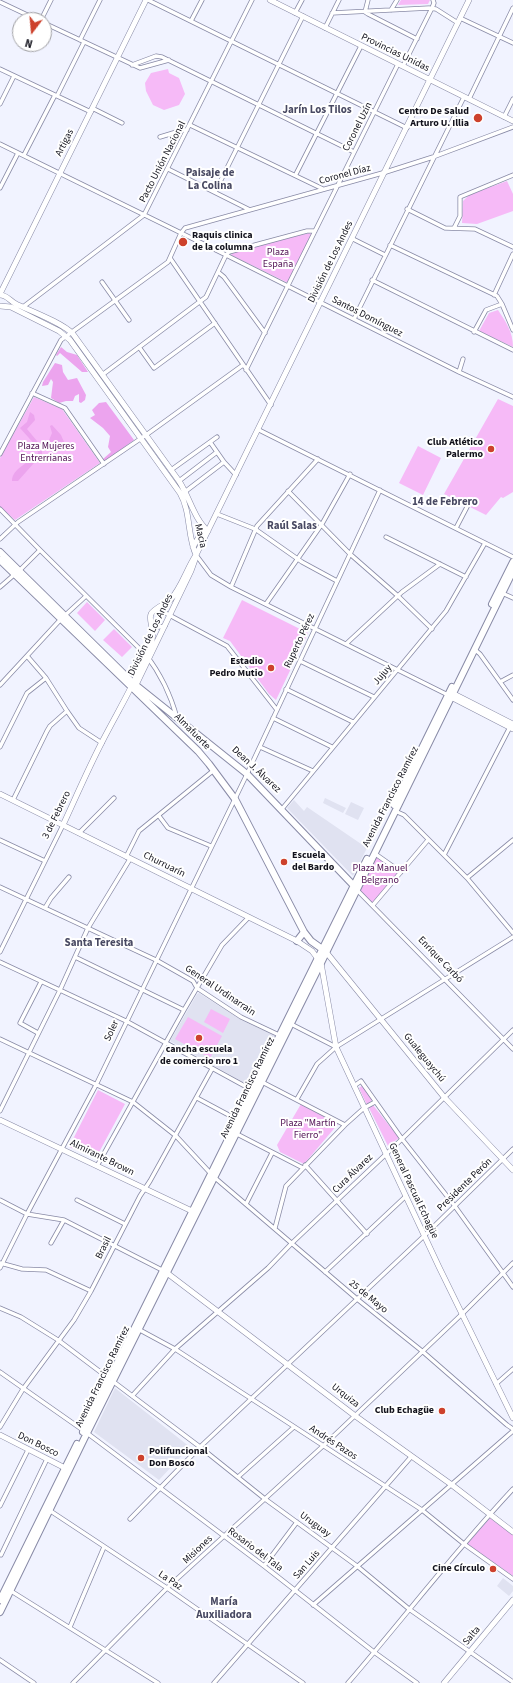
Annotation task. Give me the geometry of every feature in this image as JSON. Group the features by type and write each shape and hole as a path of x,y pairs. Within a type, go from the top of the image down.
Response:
{"main road":[{"name":"Almafuerte","path":"0,552 17,572 133,685 198,751 214,770 235,799 304,932 311,941 324,950"},
{"name":"Almafuerte","path":"0,560 17,572"},
{"name":"Avenida Francisco Ramírez","path":"355,888 395,811 513,562"},
{"name":"Avenida Francisco Ramírez","path":"234,1133 238,1120 279,1035 288,1022 321,963 324,950 513,571"},
{"name":"Dean J. Álvarez","path":"133,685 247,774 282,809 355,888"},
{"path":"297,941 304,932"},
{"name":"Avenida Francisco Ramírez","path":"0,1612 85,1431 212,1175 262,1082 318,956 324,950"},
{"name":"Avenida Francisco Ramírez","path":"111,1380 138,1329 165,1271"},
{"name":"Avenida Francisco Ramírez","path":"0,1598 48,1509"}],"street":[{"path":"45,12 51,0"},
{"path":"24,155 56,96 100,0"},
{"path":"147,0 407,128"},
{"name":"Artigas","path":"0,294 147,0"},
{"path":"191,21 202,0"},
{"name":"Pacto Unión Nacional","path":"23,307 144,215 252,0"},
{"name":"Provincias Unidas","path":"270,0 513,121"},
{"path":"295,13 302,0"},
{"path":"325,28 339,0"},
{"path":"365,12 368,0"},
{"path":"391,10 397,0"},
{"name":"Coronel Uzín","path":"246,370 374,112 400,65 417,39 434,3 432,0"},
{"name":"División de Los Andes","path":"148,657 153,639 152,624 150,620 151,614 175,594 188,567 196,555 386,172 469,0"},
{"path":"0,2 21,12"},
{"path":"332,13 432,8 459,21 513,43"},
{"path":"354,319 433,157 500,37 513,8"},
{"path":"365,12 372,17 417,39"},
{"path":"215,192 302,16"},
{"path":"52,27 132,65 143,68 170,60"},
{"path":"296,174 361,46"},
{"path":"132,65 156,56 170,60 354,152"},
{"path":"0,69 56,96 122,123"},
{"path":"0,104 14,76"},
{"path":"504,117 513,99"},
{"path":"190,125 296,174 323,189"},
{"name":"Coronel Díaz","path":"181,233 185,228 386,172 433,157 513,127"},
{"path":"160,138 187,130"},
{"name":"Santos Domínguez","path":"0,144 459,372 513,397"},
{"path":"0,188 18,153"},
{"path":"168,169 250,210"},
{"path":"454,228 460,216 460,197 513,175"},
{"path":"407,209 445,228 475,229 513,246"},
{"path":"102,375 208,295 226,255 231,251 307,231 315,232"},
{"path":"0,454 61,340 165,264 170,258 181,233"},
{"path":"353,239 385,255"},
{"path":"390,245 499,298 511,318 513,330"},
{"path":"494,295 513,254"},
{"path":"170,258 271,405"},
{"path":"218,272 224,277 265,333"},
{"path":"372,280 474,332 513,350"},
{"path":"102,282 129,320"},
{"name":"Macia","path":"0,294 71,332 144,437 182,497 187,511 188,531 193,547 196,555 211,575 231,587 315,629 398,670 451,694"},
{"path":"2,307 9,299"},
{"path":"474,332 486,310 502,304"},
{"name":"Macia","path":"2,307 10,307 66,335 179,481 186,491 201,524 208,531"},
{"path":"139,347 154,368 215,323"},
{"path":"459,372 463,359"},
{"path":"0,539 15,524 144,437 243,365"},
{"path":"32,393 65,408 104,464"},
{"path":"259,430 350,474 513,557"},
{"path":"171,470 216,437"},
{"path":"210,442 224,462 236,475"},
{"path":"179,481 217,452"},
{"path":"231,587 255,529 318,459"},
{"path":"186,491 224,462"},
{"path":"266,604 322,524 350,474"},
{"name":"Ruperto Pérez","path":"235,799 380,490"},
{"path":"288,491 350,554 398,596 432,629"},
{"path":"456,528 467,507"},
{"path":"0,509 148,657 172,701 178,719"},
{"path":"217,514 255,529 297,558 337,581"},
{"name":"División de Los Andes","path":"193,547 200,534 208,531"},
{"path":"386,537 466,577"},
{"name":"Jujuy","path":"282,809 448,609 485,544"},
{"path":"0,587 40,550"},
{"name":"División de Los Andes","path":"133,685 170,616 191,572 196,555"},
{"path":"346,644 398,596 440,564"},
{"path":"502,593 513,598"},
{"path":"0,685 63,618 86,596"},
{"path":"158,609 227,646 277,710"},
{"path":"152,624 165,626"},
{"path":"474,649 480,654 513,700"},
{"path":"28,656 46,678 67,712 79,728 102,743"},
{"path":"300,661 374,697"},
{"path":"500,682 513,675"},
{"path":"0,747 27,693 46,678"},
{"name":"3 de Febrero","path":"0,952 102,743 133,685"},
{"path":"286,689 353,722"},
{"path":"444,855 512,726 451,694"},
{"path":"13,800 50,726 67,712"},
{"path":"273,718 332,747"},
{"path":"260,747 313,771"},
{"path":"0,1111 60,990 88,928 128,858 139,831 214,770"},
{"name":"Churruarín","path":"0,794 297,941 318,956"},
{"path":"79,833 114,798"},
{"name":"Soler","path":"0,1268 1,1263 96,1085 141,989 235,799"},
{"path":"395,811 404,815 467,878 513,933"},
{"path":"159,816 168,828 211,846"},
{"path":"0,840 45,861"},
{"path":"373,905 428,840"},
{"path":"467,878 513,840"},
{"path":"374,853 401,872"},
{"path":"45,908 50,898 69,877"},
{"name":"General Urdinarrain","path":"0,887 156,960 193,981 197,988 241,1017 279,1035"},
{"name":"Enrique Carbó","path":"355,888 513,1049"},
{"path":"97,1166 222,945 249,917"},
{"path":"297,1099 317,1064 336,1047 513,937"},
{"name":"Gualeguaychú","path":"324,950 444,1097 513,1170"},
{"name":"General Pascual Echagüe","path":"318,956 321,963 336,1047 424,1236 513,1418"},
{"path":"75,957 184,1010"},
{"path":"0,962 126,1021 252,1090"},
{"path":"38,1034 20,1024 41,982"},
{"path":"288,1022 336,1047"},
{"name":"Cura Álvarez","path":"132,1396 175,1349 268,1268 292,1243 402,1139 513,1030"},
{"name":"25 de Mayo","path":"0,1039 133,1102 176,1136 212,1175 276,1228 356,1299 422,1351 513,1430"},
{"name":"Brasil","path":"0,1427 23,1389 74,1320 91,1291 144,1189 176,1136 212,1069"},
{"path":"354,1086 361,1081 402,1139 454,1205 513,1288"},
{"path":"262,1082 345,1125"},
{"path":"197,1098 238,1120"},
{"path":"276,1228 286,1186 345,1125 364,1108 375,1102"},
{"name":"Almirante Brown","path":"0,1120 144,1189 194,1211"},
{"path":"234,1133 272,1153 304,1167 367,1234"},
{"name":"Presidente Perón","path":"130,1519 200,1447 424,1236 513,1149"},
{"path":"246,1204 272,1153"},
{"path":"325,1272 406,1196"},
{"path":"0,1200 27,1214 64,1220 165,1271"},
{"path":"77,1200 125,1224"},
{"path":"51,1243 64,1220"},
{"path":"1,1263 28,1270 46,1270 91,1291"},
{"name":"Misiones","path":"73,1683 167,1588 323,1446 462,1314 513,1263"},
{"name":"Urquiza","path":"165,1271 354,1415 452,1485 513,1532"},
{"name":"Uruguay","path":"0,1308 21,1317 58,1340 200,1447 265,1499 357,1566 409,1608 513,1682"},
{"name":"Andrés Pazos","path":"138,1329 175,1349 386,1486 422,1510 464,1544 513,1579"},
{"path":"496,1384 513,1369"},
{"name":"Rosario del Tala","path":"0,1372 85,1431 264,1566 374,1652 417,1683"},
{"path":"238,1477 294,1427"},
{"path":"313,1605 452,1485 513,1430"},
{"name":"Don Bosco","path":"1,1437 67,1469"},
{"path":"0,1506 28,1450"},
{"name":"San Luis","path":"214,1683 411,1457"},
{"path":"1,1555 47,1459"},
{"path":"348,1683 409,1608 513,1489"},
{"name":"La Paz","path":"48,1509 167,1588 303,1683"},
{"path":"264,1566 297,1522"},
{"path":"70,1627 104,1547"},
{"path":"0,1598 11,1591 158,1683"},
{"name":"Salta","path":"444,1683 513,1600"},
{"path":"0,1660 34,1683"}],"shaded area":[{"path":"61,347 67,352 77,355 88,372 82,372 60,353 57,356 56,355"},
{"path":"55,363 62,365 63,372 68,380 77,378 86,395 85,400 81,403 79,402 79,394 75,396 73,401 59,403 51,398 53,382 51,379 48,385 42,386"},
{"path":"106,402 134,440 104,462 103,459 111,452 108,447 110,436 103,428 90,418 95,415 92,410 99,403"},
{"path":"30,412 34,415 35,420 27,429 42,447 42,454 18,481 12,481 13,476 18,469 35,457 38,453 37,447 20,428 27,422"},
{"path":"52,425 61,435 64,442 58,447 50,449 47,445 52,433 50,426"},
{"path":"325,798 346,808 343,813 323,803"},
{"path":"294,800 304,811 307,807 367,848 353,876 287,808"},
{"path":"351,802 364,808 358,820 345,814"},
{"path":"199,993 241,1020 274,1035 250,1086 170,1041"},
{"path":"115,1388 190,1447 159,1480 94,1432"},
{"path":"503,1578 513,1586 513,1591 509,1596 497,1586"}],"green space":[{"path":"401,0 430,0 428,4 398,5"},
{"path":"168,69 169,73 179,78 185,94 179,105 164,110 153,105 146,91 145,83 151,73"},
{"path":"507,181 513,194 513,211 477,224 462,223 463,201 469,195"},
{"name":"Plaza España","path":"309,233 312,234 288,282 231,255 233,252"},
{"path":"498,310 510,332 513,347 479,331 489,313"},
{"name":"Plaza Mujeres Entrerrianas","path":"34,397 62,409 100,463 15,520 0,507 0,458"},
{"name":"Club Atlético Palermo","path":"498,399 513,406 513,492 503,498 501,497 486,515 444,494"},
{"path":"418,446 441,458 423,495 399,483"},
{"name":"Estadio Pedro Mutio","path":"242,600 308,633 276,700 269,694 230,641 223,638"},
{"path":"87,602 105,620 95,631 77,613"},
{"path":"114,629 132,647 122,657 103,640"},
{"name":"Plaza Manuel Belgrano","path":"374,853 401,872 373,905 357,889"},
{"path":"211,1009 230,1019 223,1033 204,1022"},
{"name":"cancha escuela de comercio nro 1","path":"188,1017 222,1036 210,1058 175,1039"},
{"path":"363,1085 373,1099 367,1105 359,1088"},
{"path":"98,1090 125,1104 96,1158 69,1147"},
{"name":"Plaza \"Martín Fierro\"","path":"301,1104 338,1124 304,1164 280,1152 277,1145"},
{"path":"373,1105 399,1138 388,1146 369,1108"},
{"path":"490,1518 513,1535 513,1576 467,1544"}],"place":[{"name":"Centro De Salud Arturo U. Illia","path":"478,118"},
{"name":"Raquis clinica de la columna","path":"183,242"},
{"name":"Club Atlético Palermo","path":"491,449"},
{"name":"Estadio Pedro Mutio","path":"271,668"},
{"name":"Escuela del Bardo","path":"284,862"},
{"name":"cancha escuela de comercio nro 1","path":"199,1038"},
{"name":"Club Echagüe","path":"442,1411"},
{"name":"Polifuncional Don Bosco","path":"141,1458"},
{"name":"Cine Círculo","path":"493,1569"}],"district":[{"name":"Jarín Los Tilos","path":"317,111"},
{"name":"Paisaje de La Colina","path":"210,180"},
{"name":"14 de Febrero","path":"445,503"},
{"name":"Raúl Salas","path":"292,527"},
{"name":"Santa Teresita","path":"99,944"},
{"name":"María Auxiliadora","path":"224,1609"}]}
